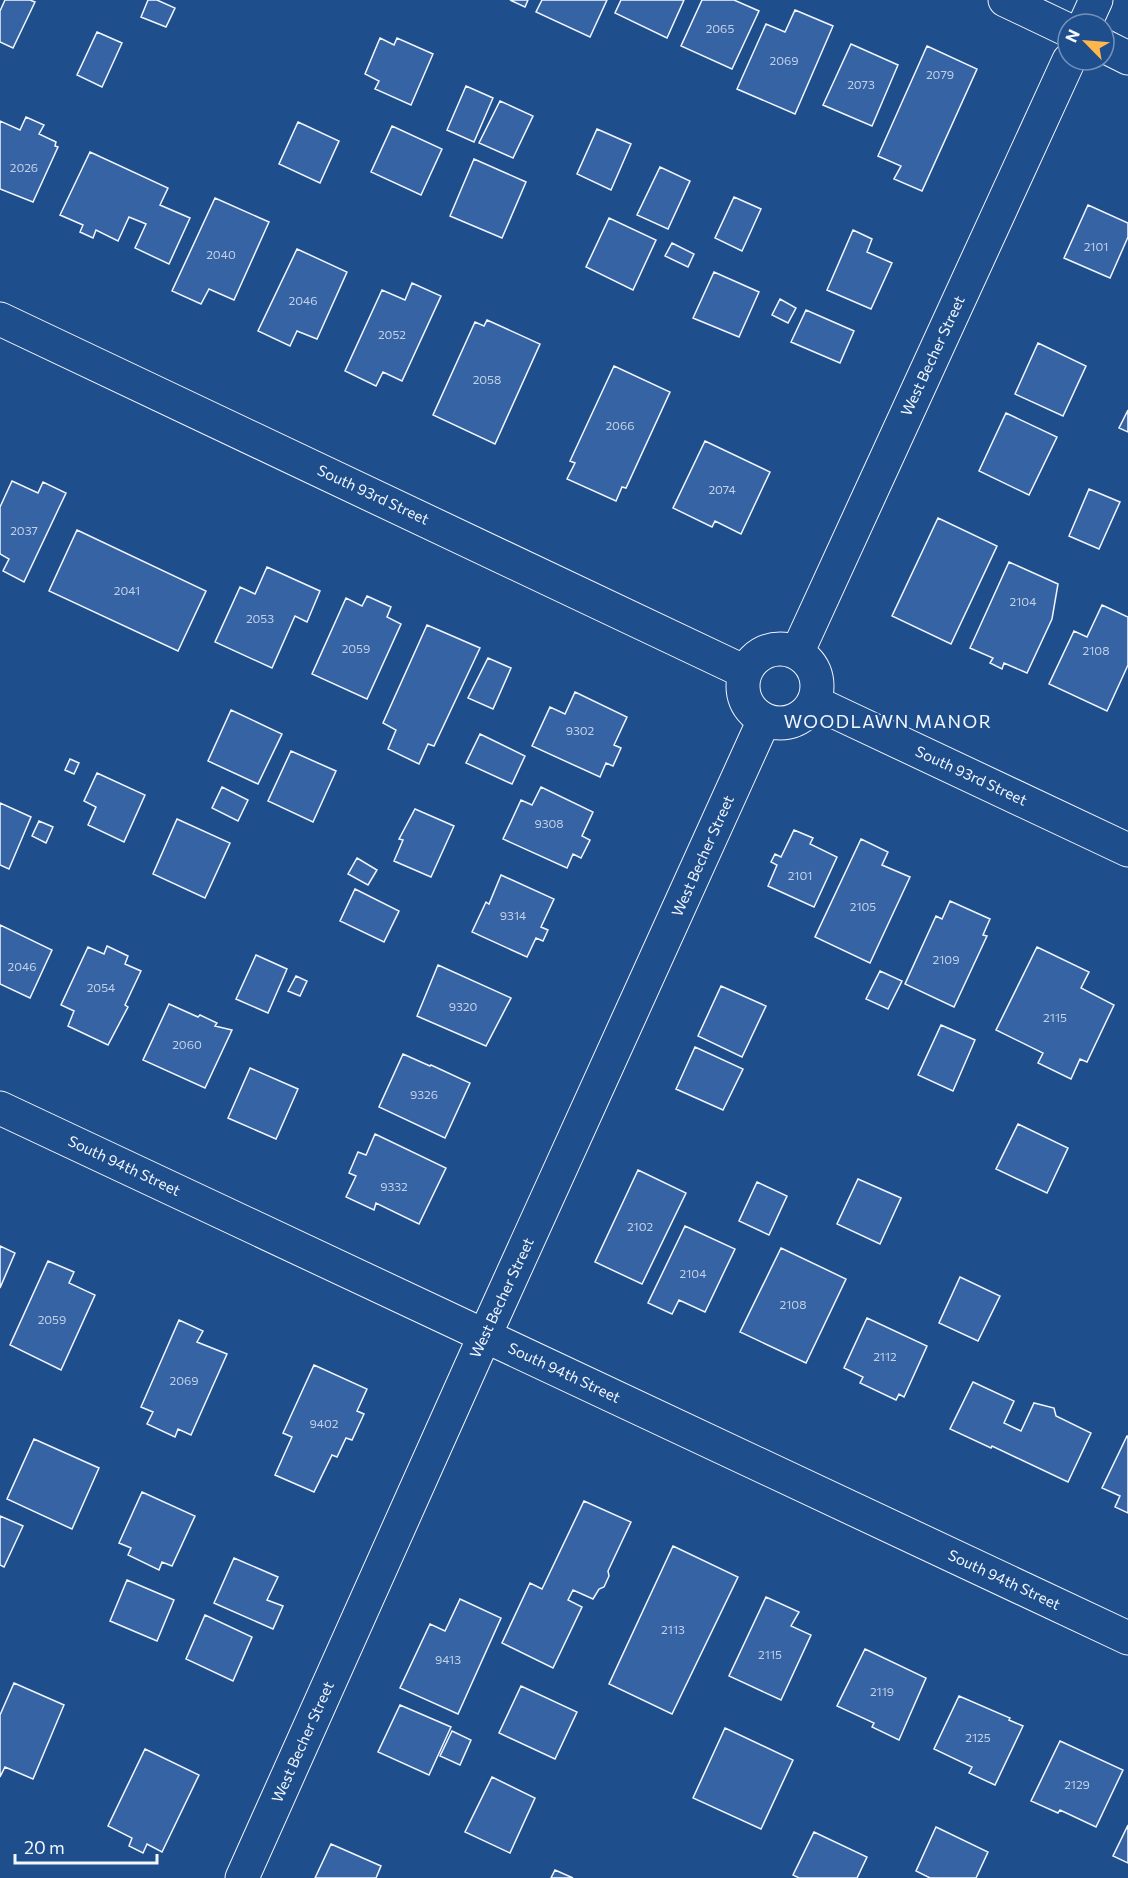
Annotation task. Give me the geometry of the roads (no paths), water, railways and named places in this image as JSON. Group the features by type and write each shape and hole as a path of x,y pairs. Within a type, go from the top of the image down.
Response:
{"street":[{"path":"1005,0 1056,24"},
{"name":"West Becher Street","path":"797,653 1063,72"},
{"name":"South 93rd Street","path":"0,319 745,672"},
{"path":"776,648 797,653 809,662 815,673 818,685 814,702 802,717 791,722 778,724 764,720 756,715 748,705 743,693 742,681 745,672 754,659 764,651 776,648"},
{"name":"South 93rd Street","path":"814,702 1128,850"},
{"name":"West Becher Street","path":"242,1878 484,1335 764,720"},
{"name":"South 94th Street","path":"0,1108 1128,1638"}],"district":[{"name":"WOODLAWN MANOR","path":"888,722"}]}
